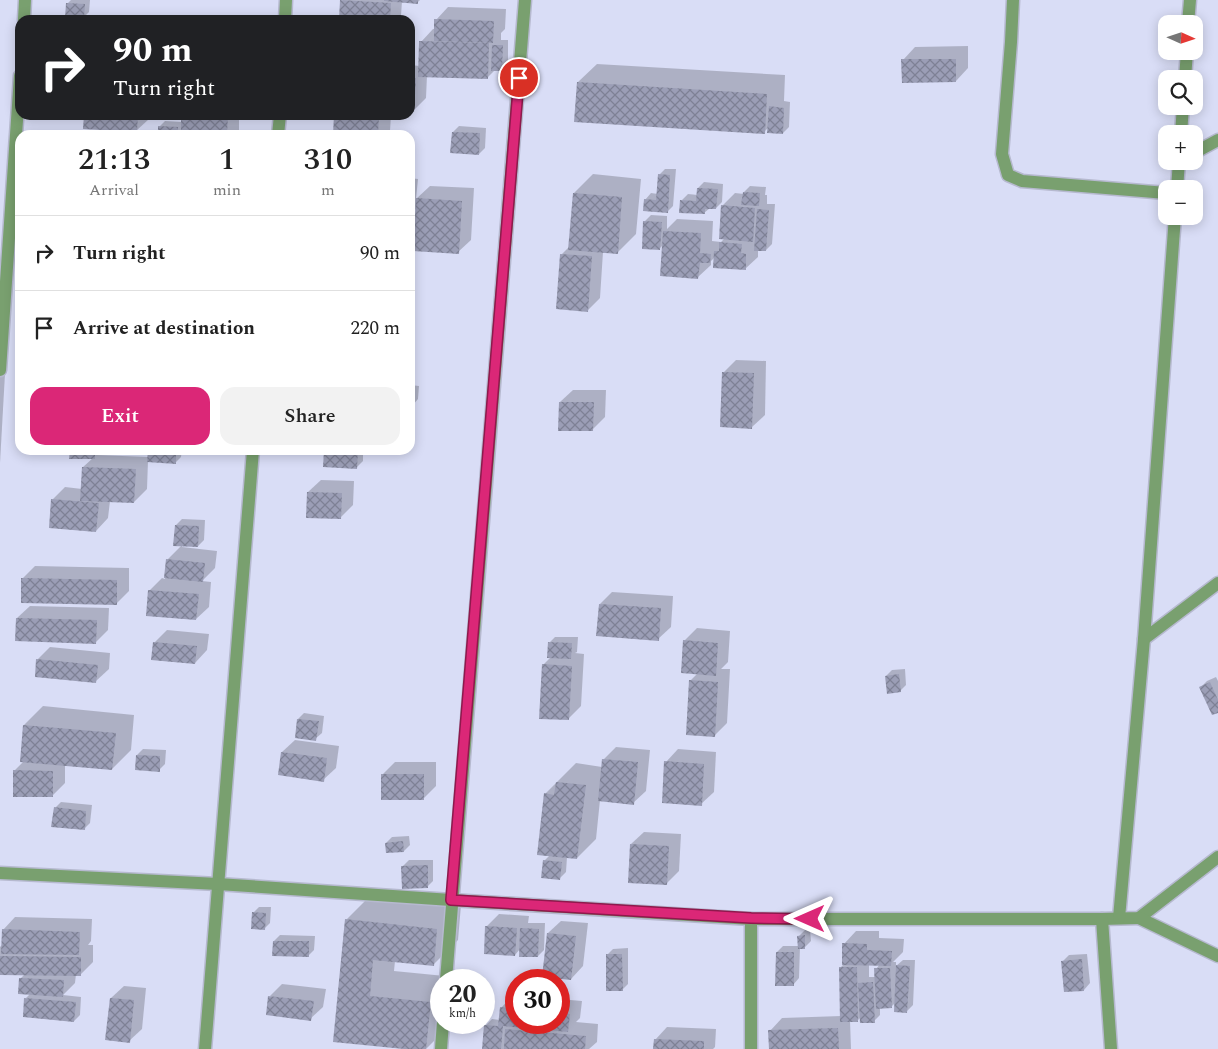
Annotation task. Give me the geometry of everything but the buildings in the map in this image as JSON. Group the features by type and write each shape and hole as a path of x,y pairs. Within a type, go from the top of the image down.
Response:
{"street":[{"path":"24,15 25,0"},
{"path":"285,15 286,0"},
{"path":"447,969 525,0"},
{"path":"1013,0 1002,154 1008,175 1022,181 1158,192"},
{"path":"1189,15 1190,0"},
{"path":"1203,148 1218,140"},
{"path":"0,370 15,150"},
{"path":"1119,918 1144,638 1173,225"},
{"path":"205,1049 253,455"},
{"path":"1144,638 1218,583"},
{"path":"1139,918 1218,857"},
{"path":"0,873 218,884 751,918 1139,918 1218,956"},
{"path":"751,918 751,1049"},
{"path":"1102,919 1111,1049"},
{"path":"441,1049 442,1034"}],"route":[{"path":"519,78 451,900 751,918 810,919"}]}
